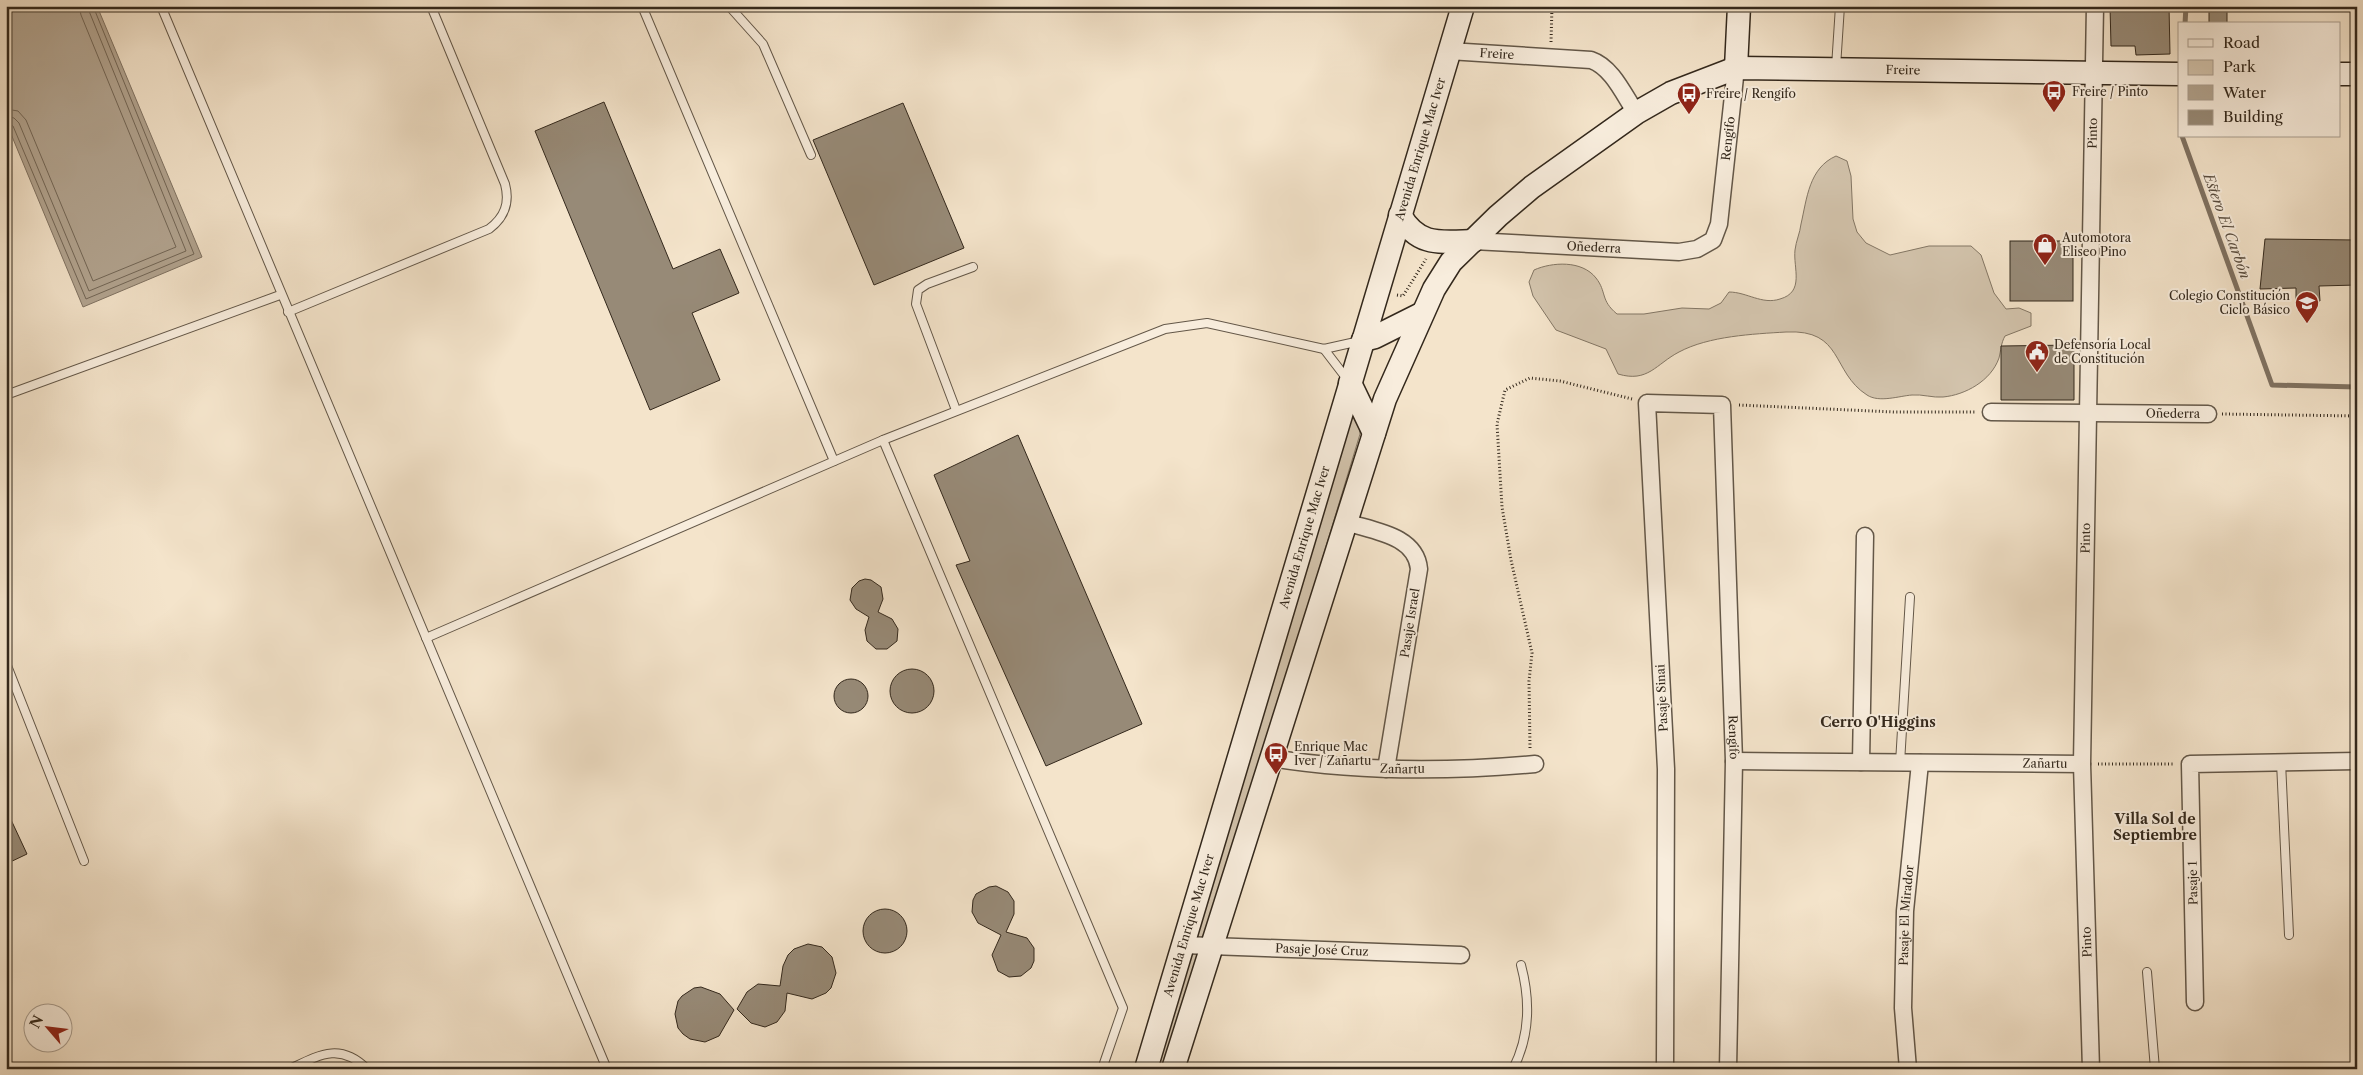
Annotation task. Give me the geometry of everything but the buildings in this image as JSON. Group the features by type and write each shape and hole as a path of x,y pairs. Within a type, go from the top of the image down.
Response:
{"main road":[{"name":"Avenida Enrique Mac Iver","path":"1146,1069 1463,6"},
{"name":"Rengifo","path":"1736,68 1739,6"},
{"name":"Freire","path":"1473,241 1532,186 1636,113 1671,93 1736,68 2174,74"},
{"path":"2340,74 2357,74"},
{"path":"1400,215 1410,230 1427,240 1436,242 1473,241"},
{"path":"1173,1069 1210,946 1385,399 1421,314 1451,262 1473,241"},
{"path":"1363,340 1376,337 1421,314"},
{"path":"1350,383 1374,433"},
{"path":"1256,697 1288,705"}],"street":[{"name":"Pinto","path":"2091,1069 2082,764 2087,412 2096,6"},
{"name":"Freire","path":"1449,51 1591,60 1600,63 1607,70 1636,113"},
{"name":"Rengifo","path":"1713,240 1719,224 1736,68"},
{"name":"Oñederra","path":"1473,241 1679,252 1697,249 1713,240"},
{"path":"1647,403 1722,405"},
{"name":"Pasaje Sinai","path":"1647,403 1666,768 1665,1069"},
{"name":"Rengifo","path":"1722,405 1734,761 1728,1069"},
{"name":"Oñederra","path":"1990,412 2208,414"},
{"name":"Pasaje Israel","path":"1346,522 1402,541 1412,548 1418,561 1419,569 1386,769"},
{"path":"1861,762 1865,536"},
{"name":"Zañartu","path":"1271,758 1386,769 1468,770 1535,764"},
{"name":"Zañartu","path":"1734,761 2082,764"},
{"path":"2190,764 2357,761"},
{"name":"Pasaje El Mirador","path":"1908,1069 1903,1008 1905,911 1920,763"},
{"name":"Pasaje 1","path":"2190,764 2195,1002"},
{"name":"Pasaje José Cruz","path":"1183,944 1461,956"}],"lane":[{"path":"161,6 280,295 607,1069"},
{"path":"288,312 489,229 506,209 508,192 431,6"},
{"path":"642,6 834,461"},
{"path":"729,6 763,44 811,155"},
{"path":"1836,69 1840,6"},
{"path":"956,410 916,304 918,290 928,284 973,267"},
{"path":"6,395 280,295"},
{"path":"426,638 883,440 1165,329 1207,323 1324,349 1363,340"},
{"path":"1324,349 1350,383"},
{"path":"883,440 1123,1008 1102,1069"},
{"path":"1900,763 1910,597"},
{"path":"6,663 84,861"},
{"path":"2281,762 2289,935"},
{"path":"1514,1069 1521,1050 1527,1018 1525,983 1521,965"},
{"path":"2147,972 2155,1069"},
{"path":"290,1069 324,1053 334,1052 354,1058 367,1069"}],"path":[{"path":"1550,57 1552,6"},
{"path":"1535,764 1529,745 1529,681 1532,653 1511,560 1502,507 1497,424 1505,390 1530,378 1560,381 1647,403"},
{"path":"1722,405 1894,412 1990,412"},
{"name":"Oñederra","path":"2208,414 2357,416"},
{"name":"Zañartu","path":"2082,764 2190,764"}],"green space":[{"path":"1836,156 1847,161 1851,176 1853,219 1857,232 1866,243 1890,255 1929,246 1971,246 1981,255 1994,293 2006,309 2019,308 2031,313 2031,326 2005,336 1999,358 1990,374 1968,390 1943,397 1916,395 1877,399 1867,395 1856,386 1835,354 1818,337 1805,333 1786,332 1731,337 1704,342 1679,352 1644,374 1628,376 1618,374 1606,349 1556,330 1533,296 1529,282 1534,270 1549,265 1566,264 1575,265 1590,272 1602,288 1608,304 1617,314 1644,314 1682,308 1709,309 1721,303 1729,292 1767,300 1788,296 1793,291 1795,285 1796,247 1811,185 1820,168"},
{"path":"1352,401 1358,411 1360,434 1168,1069 1150,1069"}],"water":[{"path":"6,6 97,6 202,257 83,307 6,122"}],"waterway":[{"name":"Estero El Carbón","path":"2185,22 2186,6"},
{"name":"Estero El Carbón","path":"2183,138 2272,385 2357,387"}],"place":[{"name":"Freire / Pinto","path":"2054,113"},
{"name":"Freire / Rengifo","path":"1689,115"},
{"name":"Automotora Eliseo Pino","path":"2045,266"},
{"name":"Colegio Constitución Ciclo Básico","path":"2307,324"},
{"name":"Defensoría Local de Constitución","path":"2037,373"},
{"name":"Enrique Mac Iver / Zañartu","path":"1276,775"}],"district":[{"name":"Cerro O'Higgins","path":"1878,722"},
{"name":"Villa Sol de Septiembre","path":"2155,828"}]}
